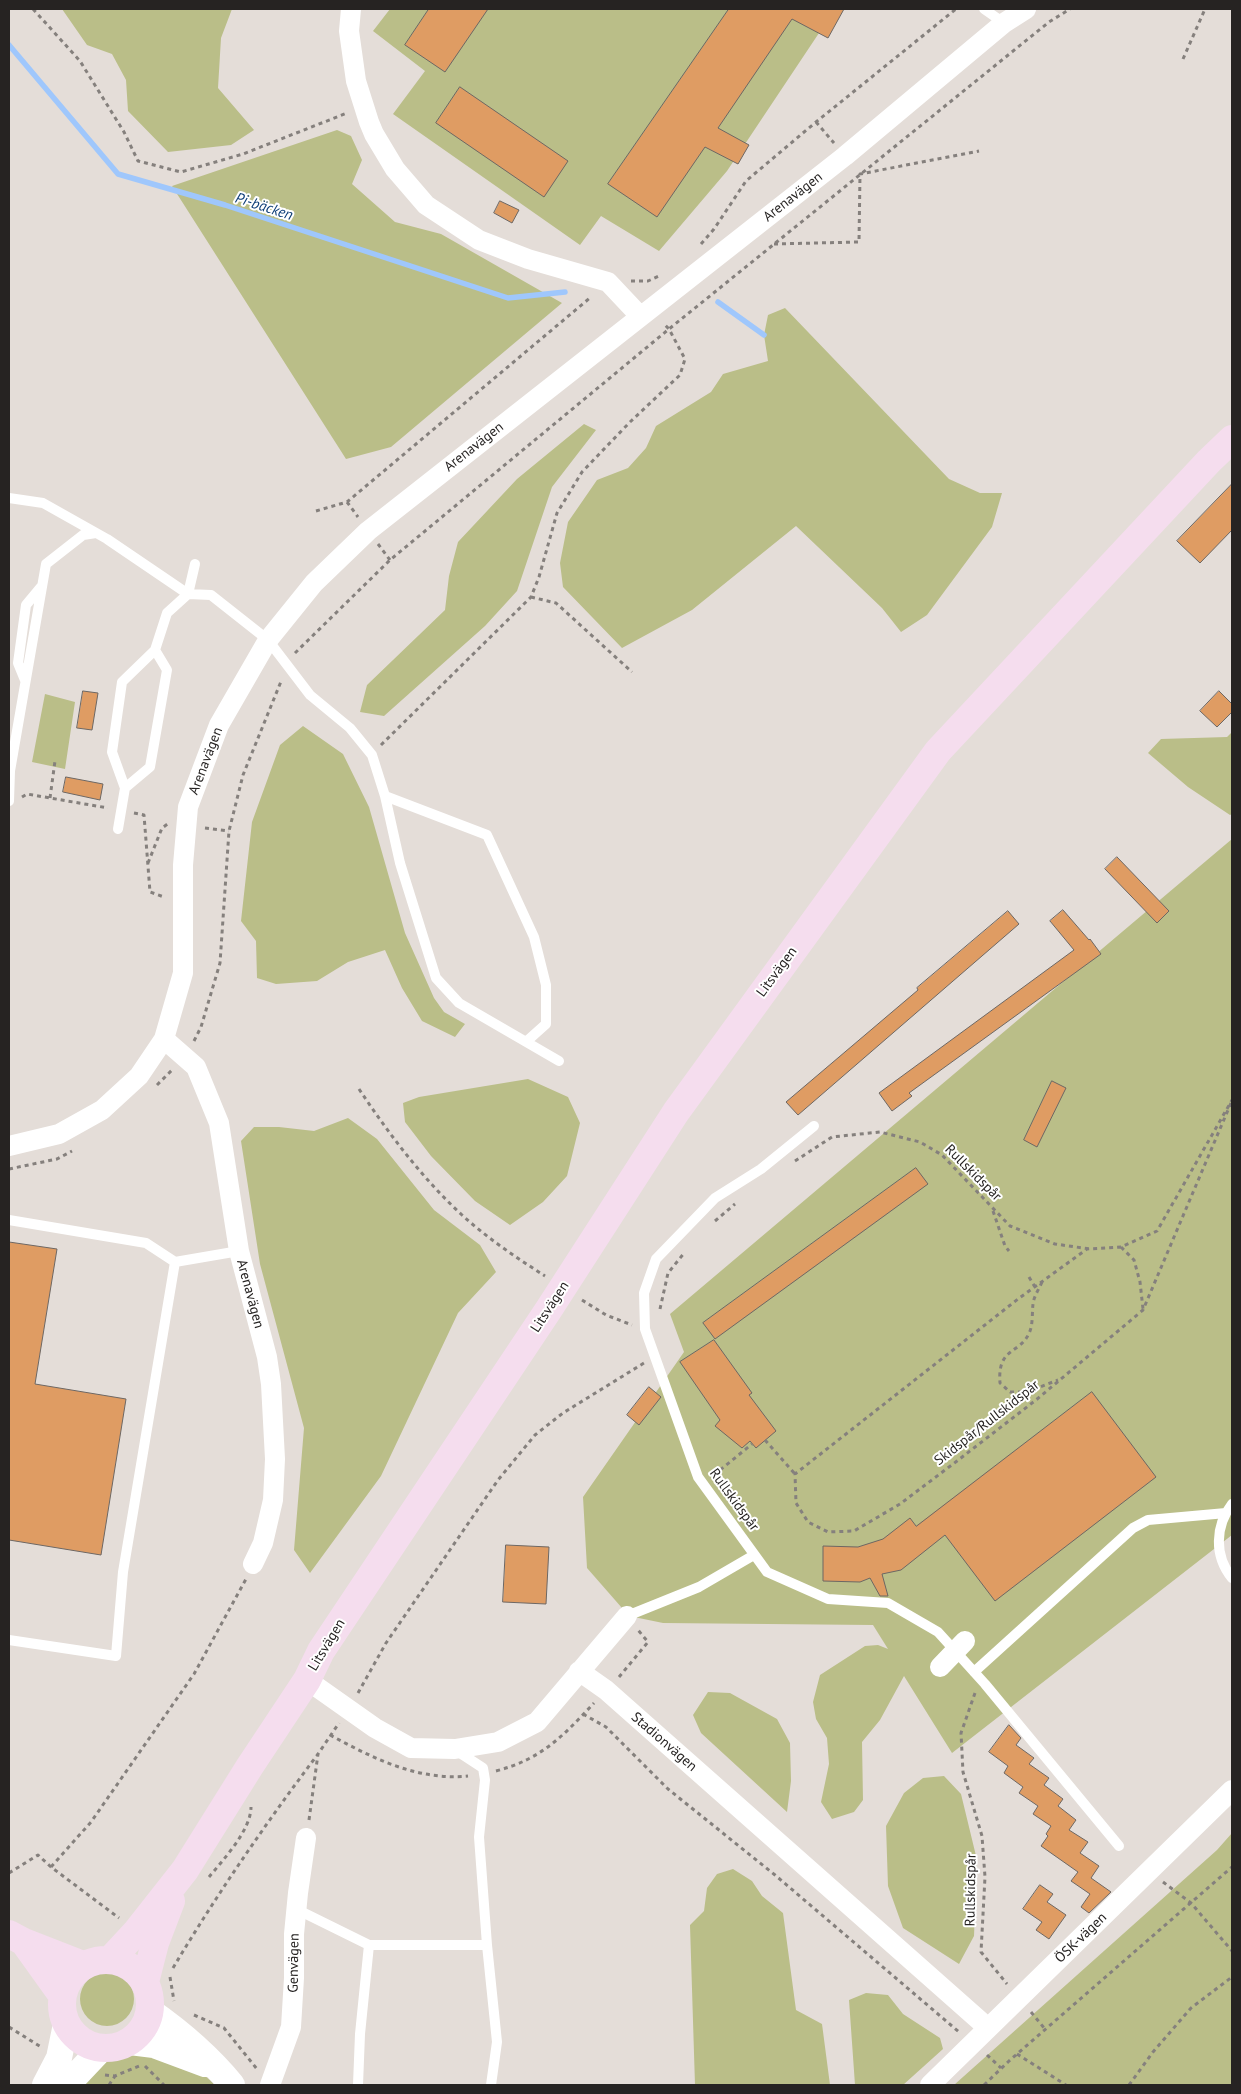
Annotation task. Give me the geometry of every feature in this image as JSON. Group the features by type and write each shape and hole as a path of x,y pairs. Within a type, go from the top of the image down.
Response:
{"main road":[{"name":"Litsvägen","path":"111,1958 137,1931 180,1876 307,1680 321,1650 549,1309 676,1112 938,751 1209,461 1232,440"},
{"name":"Litsvägen","path":"157,1978 154,1943 180,1876"},
{"path":"16,1938 84,1965"},
{"path":"16,1938 62,1995"},
{"path":"111,1958 157,1978 150,1997 150,2011 136,2053 116,2048 101,2048 82,2042 72,2034 66,2024 61,2009 62,1995 68,1979 84,1965 111,1958"}],"street":[{"path":"351,9 349,32 356,81 369,122 374,134 396,169 426,204 479,240 528,259 608,282 645,313"},
{"name":"Arenavägen","path":"9,1146 59,1134 102,1110 139,1076 164,1039 183,973 183,865 188,807 219,725 268,640 314,583 368,531 844,156 1004,23 1026,9"},
{"name":"Arenavägen","path":"164,1039 196,1067 219,1123 239,1251 271,1384 275,1459 272,1500 262,1543 253,1564"},
{"path":"307,1680 348,1711 411,1748 455,1749 498,1742 537,1722 627,1616"},
{"path":"940,1667 965,1641"},
{"name":"Stadionvägen","path":"579,1672 606,1690 988,2028"},
{"name":"ÖSK-vägen","path":"930,2085 1232,1790"},
{"name":"Genvägen","path":"270,2083 291,2027 296,1909 306,1838"},
{"path":"150,2011 166,2022 225,2077"},
{"path":"45,2085 59,2058 66,2024"},
{"path":"136,2053 154,2045 225,2077"},
{"path":"67,2085 101,2048"}],"lane":[{"path":"984,9 1004,23"},
{"path":"9,498 43,504 96,533 188,594 211,595 268,640 310,695 350,728 372,755 385,796 400,863 436,978 459,1003 559,1061"},
{"path":"12,802 10,771 46,564 83,535 96,533"},
{"path":"118,829 124,788 112,752 122,682 154,650 167,614 188,594 195,564"},
{"path":"124,788 150,768 167,670 154,650"},
{"path":"385,796 487,835 534,937 546,986 546,1024 527,1041"},
{"path":"814,1126 761,1169 716,1198 656,1259 644,1293 644,1329 698,1477 767,1572 828,1599 888,1603 938,1632 974,1672 1119,1846"},
{"path":"9,1220 146,1242 175,1262 239,1251"},
{"path":"9,1640 116,1656 123,1572 175,1262"},
{"path":"974,1672 1133,1528 1148,1520 1229,1509"},
{"path":"1229,1509 1219,1533 1219,1554 1232,1578"},
{"path":"627,1616 699,1587 754,1555"},
{"path":"455,1749 483,1768 485,1780 479,1837 497,2042 491,2085"},
{"path":"296,1909 369,1945 487,1945"},
{"path":"358,2085 360,2034 369,1945"}],"path":[{"path":"33,9 80,60 124,132 138,161 181,172 243,154 347,113 369,122"},
{"path":"700,244 714,229 746,181 956,9"},
{"path":"288,666 292,656 390,560 669,328 1050,22 1070,9"},
{"path":"1183,59 1205,9"},
{"path":"860,174 979,151"},
{"path":"774,244 859,242 860,174"},
{"path":"316,511 347,502 608,282 648,281 664,274"},
{"path":"372,755 531,597 539,577 557,514 582,472 680,375 685,360 669,328 645,313"},
{"path":"531,597 556,603 632,672"},
{"path":"50,798 55,761"},
{"path":"12,802 27,794 144,815 150,892 164,897"},
{"path":"359,1088 404,1152 462,1216 516,1257"},
{"name":"Skidspår/Rullskidspår","path":"1090,1249 1120,1247 1157,1231 1232,1102"},
{"name":"Skidspår/Rullskidspår","path":"795,1474 796,1503 808,1522 828,1532 854,1531 900,1504 1061,1379 1143,1310 1232,1102"},
{"name":"Rullskidspår","path":"792,1163 832,1137 880,1132 920,1142 942,1155 1010,1226 1055,1244 1090,1249"},
{"path":"710,1225 738,1201"},
{"path":"992,1208 1005,1246 1009,1251"},
{"path":"659,1312 668,1273 690,1244"},
{"path":"1120,1247 1134,1260 1140,1282 1143,1310"},
{"path":"765,1440 795,1474 1035,1287 1090,1249"},
{"path":"1028,1277 1035,1287"},
{"path":"1043,1282 1033,1301 1031,1330 1004,1358 999,1369 1000,1382 1010,1392 1027,1392 1061,1379"},
{"path":"157,1978 194,1932 272,1814 348,1711 386,1643 498,1480 535,1435 562,1413 655,1357"},
{"path":"713,1475 752,1444"},
{"path":"51,1867 91,1822 194,1674 243,1586 253,1564"},
{"name":"Rullskidspår","path":"974,1672 977,1686 961,1733 963,1772 982,1836 985,1877 981,1952 1045,2030"},
{"path":"583,1714 606,1727 668,1789 775,1874 1002,2068"},
{"path":"306,1838 318,1754"},
{"path":"984,2085 1232,1867"},
{"path":"1143,1878 1165,1882 1191,1903 1232,1952"},
{"path":"1129,2085 1153,2052 1192,2008 1232,1977"},
{"path":"192,2014 224,2028 252,2065 270,2083"},
{"path":"136,2053 164,2085"},
{"path":"1017,2054 1066,2085"},
{"path":"109,2085 115,2076"}],"green space":[{"path":"62,9 232,9 221,38 218,88 254,130 231,145 168,152 128,111 126,80 112,54 87,45"},
{"path":"390,9 835,9 727,171 659,251 601,216 580,245 393,114 425,71 373,31"},
{"path":"337,130 351,136 362,160 352,184 395,222 441,234 562,303 391,447 346,459 172,186"},
{"path":"785,308 949,479 980,493 1002,493 992,527 927,615 901,632 882,608 796,526 692,610 622,648 563,587 560,563 568,522 597,480 628,468 646,448 656,426 711,392 723,374 768,361 764,335 768,315"},
{"path":"584,424 596,430 552,487 517,591 485,626 384,716 360,712 367,685 445,610 449,576 458,542 517,479"},
{"path":"45,694 75,702 65,769 32,762"},
{"path":"303,726 343,754 369,807 405,933 434,998 444,1012 465,1024 455,1037 422,1021 402,988 385,950 348,962 317,981 276,984 257,978 256,941 241,921 252,822 280,745"},
{"path":"1232,732 1232,814 1230,815 1188,787 1148,753 1161,739 1227,737"},
{"path":"1232,839 1232,1535 952,1753 904,1676 880,1720 862,1742 863,1800 854,1812 832,1819 821,1802 829,1764 827,1738 816,1719 813,1702 820,1675 865,1646 878,1645 888,1649 873,1625 663,1623 629,1616 587,1568 583,1497 684,1352 670,1314"},
{"path":"528,1079 568,1097 580,1123 567,1176 543,1202 510,1225 475,1201 431,1156 405,1122 403,1103 419,1097"},
{"path":"348,1118 377,1139 434,1210 480,1245 496,1272 458,1313 381,1476 310,1573 294,1550 304,1428 260,1264 241,1141 254,1127 279,1127 314,1131"},
{"path":"708,1692 730,1693 777,1719 790,1743 791,1781 787,1812 701,1733 693,1715"},
{"path":"944,1776 961,1794 977,1860 974,1936 959,1964 903,1928 888,1886 886,1826 904,1793 923,1778"},
{"path":"1232,1833 1232,2085 954,2085 1217,1850"},
{"path":"733,1869 752,1881 762,1896 783,1913 796,2010 822,2024 830,2085 695,2085 690,1925 704,1911 707,1888 717,1874"},
{"path":"102,1972 112,1972 122,1976 130,1984 134,1999 130,2014 122,2022 112,2026 102,2026 92,2022 84,2014 80,2004 80,1994 84,1984 92,1976"},
{"path":"866,1993 888,1995 903,2014 940,2038 943,2049 903,2085 855,2085 849,2000"},
{"path":"137,2054 189,2066 207,2077 215,2085 72,2085 106,2056"}],"building":[{"path":"429,9 488,9 445,72 405,45"},
{"path":"729,9 844,9 828,38 792,19 718,128 749,145 738,164 705,147 657,217 608,184"},
{"path":"460,87 568,161 544,197 436,123"},
{"path":"500,201 519,210 512,223 494,213"},
{"path":"1232,484 1232,530 1200,563 1177,541"},
{"path":"83,691 98,693 92,730 77,728"},
{"path":"1219,691 1232,704 1232,712 1217,727 1200,711"},
{"path":"66,777 103,784 100,800 63,792"},
{"path":"1117,857 1169,911 1157,923 1105,869"},
{"path":"1063,910 1101,954 909,1093 912,1096 892,1111 879,1093 1074,950 1050,921"},
{"path":"1008,911 1019,924 798,1115 786,1102 918,990 917,988"},
{"path":"1052,1081 1066,1088 1037,1147 1024,1140"},
{"path":"916,1168 928,1184 715,1339 703,1323"},
{"path":"9,1242 57,1249 35,1384 126,1399 101,1555 9,1540"},
{"path":"714,1340 752,1393 749,1395 776,1431 756,1448 750,1441 742,1448 715,1426 720,1420 680,1362"},
{"path":"649,1387 661,1397 639,1425 627,1415"},
{"path":"1092,1392 1156,1477 995,1601 945,1535 901,1570 882,1574 888,1596 880,1596 870,1578 860,1582 823,1581 823,1546 858,1547 883,1539 910,1518 916,1526"},
{"path":"506,1545 549,1547 546,1604 503,1602"},
{"path":"1009,1725 1021,1738 1016,1745 1034,1758 1029,1764 1049,1778 1044,1785 1063,1799 1058,1806 1076,1820 1069,1830 1088,1842 1080,1853 1099,1866 1091,1878 1111,1892 1089,1913 1081,1907 1090,1894 1071,1881 1078,1872 1041,1846 1048,1836 1046,1834 1051,1826 1033,1814 1038,1806 1019,1793 1023,1787 1004,1773 1008,1766 989,1752"},
{"path":"1040,1885 1053,1894 1047,1902 1066,1915 1049,1939 1036,1930 1042,1922 1023,1909"}],"waterway":[{"name":"Pi-bäcken","path":"9,45 118,174 225,205 508,298 565,292"},
{"name":"Pi-bäcken","path":"718,302 764,335"}]}
